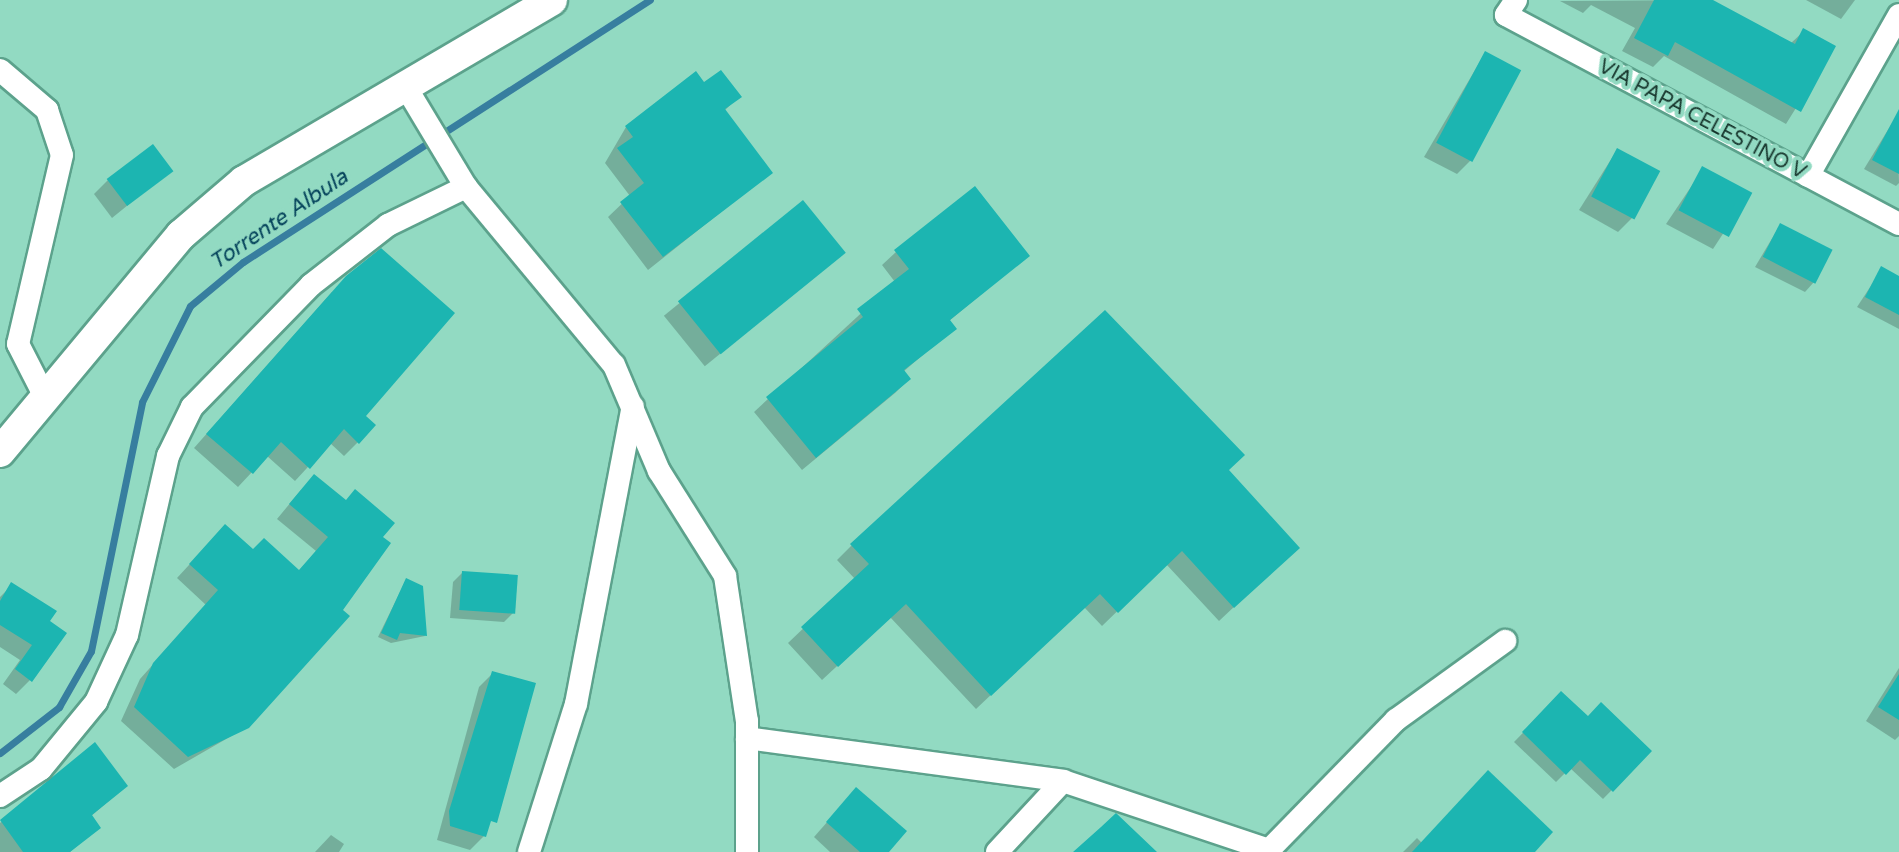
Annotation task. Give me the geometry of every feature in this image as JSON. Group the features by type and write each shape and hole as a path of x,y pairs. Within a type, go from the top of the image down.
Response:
{"main road":[{"path":"0,452 181,235 244,181 410,94 453,52 552,0"}],"street":[{"name":"VIA PAPA CELESTINO V","path":"1511,8 1899,224"},
{"path":"1808,176 1899,15"},
{"path":"0,70 47,110 62,155 18,344 45,397"},
{"path":"410,94 461,177 614,365 659,471 725,576 747,738 747,852"},
{"path":"0,796 41,769 96,702 127,635 168,456 192,407 311,285 388,225 461,177"},
{"path":"529,852 576,704 633,406"},
{"path":"747,738 1063,781 1269,850 1396,720 1505,641"},
{"path":"997,852 1063,781"}],"building":[{"path":"1654,0 1713,0 1795,44 1803,28 1836,46 1801,112 1675,42 1668,56 1634,38"},
{"path":"1485,51 1521,70 1472,162 1436,143"},
{"path":"721,70 742,97 725,109 773,173 663,257 620,202 644,183 617,148 633,137 625,126 696,71 704,82"},
{"path":"1899,109 1899,174 1872,160"},
{"path":"153,144 173,171 127,206 107,179"},
{"path":"1617,148 1660,171 1634,220 1591,197"},
{"path":"1702,166 1752,193 1729,237 1679,210"},
{"path":"975,186 1030,256 950,320 957,329 904,370 911,379 816,458 766,397 863,317 857,309 909,269 894,250"},
{"path":"803,200 846,253 721,354 678,301"},
{"path":"1780,223 1833,250 1815,284 1763,257"},
{"path":"381,248 455,313 366,416 376,425 359,444 344,429 310,469 281,442 253,474 206,434 346,276"},
{"path":"1881,266 1899,276 1899,315 1865,297"},
{"path":"1105,310 1245,455 1229,470 1300,548 1234,608 1182,551 1118,613 1100,594 991,696 906,604 838,667 801,627 869,564 850,544"},
{"path":"314,474 346,500 355,489 395,523 383,537 391,543 343,610 350,616 249,728 188,757 134,707 153,663 218,590 189,564 225,524 253,549 264,538 299,570 328,537 289,504"},
{"path":"462,571 518,575 515,614 459,610"},
{"path":"406,578 423,586 427,636 400,633 397,640 381,633"},
{"path":"11,582 57,611 50,621 67,633 32,682 15,669 32,645 0,625 0,601"},
{"path":"492,671 536,683 497,823 491,821 486,837 450,826 449,811"},
{"path":"1899,674 1899,720 1878,707"},
{"path":"1561,691 1588,716 1601,702 1652,751 1613,792 1580,760 1566,775 1522,732"},
{"path":"95,742 128,786 92,815 101,828 70,852 23,852 0,820"},
{"path":"1488,770 1553,832 1535,852 1412,852"},
{"path":"856,787 907,831 889,852 860,852 826,822"},
{"path":"1116,813 1157,852 1073,852 1101,827"}],"waterway":[{"name":"Torrente Albula","path":"0,753 59,707 91,651 142,402 190,306 243,262 650,0"}]}
